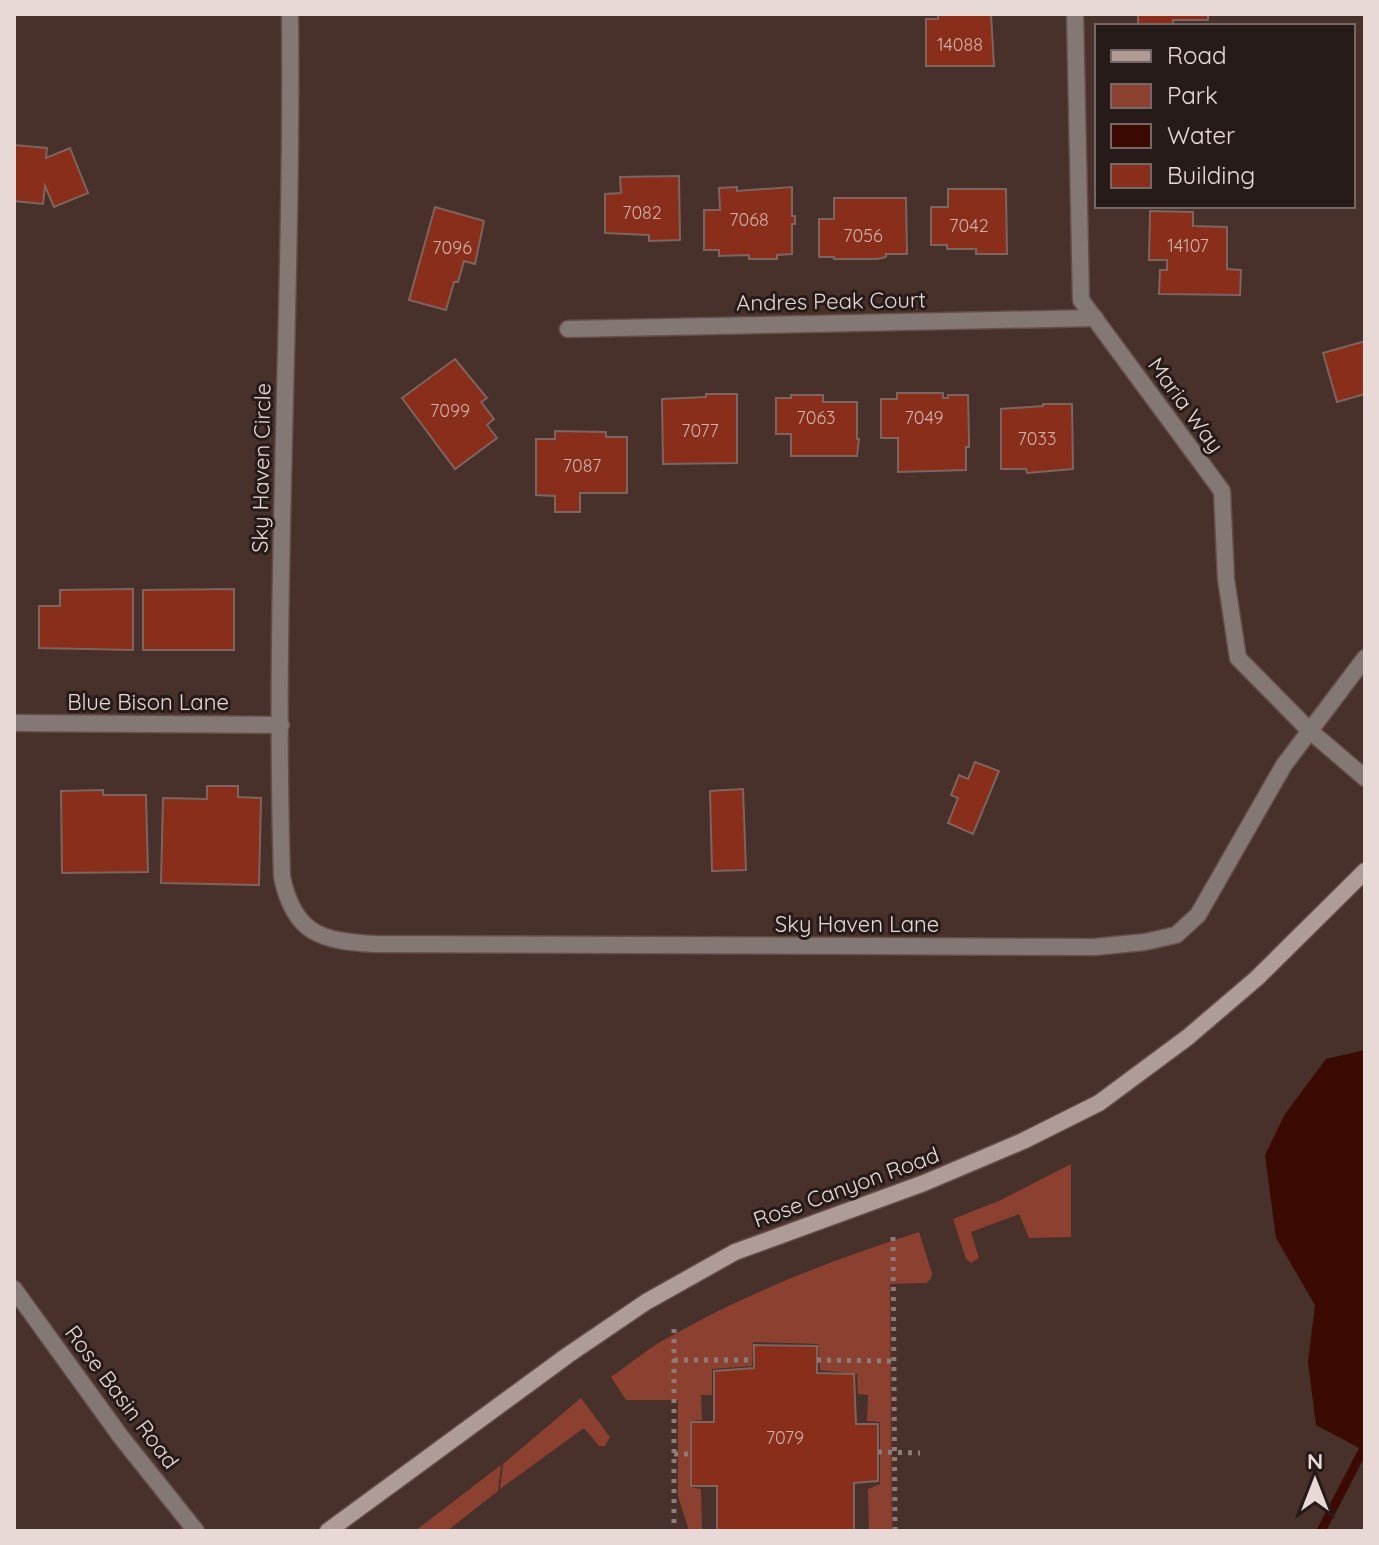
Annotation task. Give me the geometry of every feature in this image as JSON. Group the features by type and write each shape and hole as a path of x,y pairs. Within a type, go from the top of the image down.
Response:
{"street":[{"name":"Sky Haven Circle","path":"290,14 282,467 282,877 287,899 298,920"},
{"name":"Maria Way","path":"1075,14 1081,300 1222,491 1226,579 1238,658 1309,730 1365,778"},
{"name":"Andres Peak Court","path":"568,329 1095,318"},
{"name":"Sky Haven Lane","path":"298,920 321,936 375,944 1094,947 1145,942 1176,935 1198,915 1284,765 1365,658"},
{"name":"Blue Bison Lane","path":"14,723 281,725"},
{"name":"Rose Canyon Road","path":"328,1531 581,1346 646,1302 735,1252 924,1183 1023,1141 1099,1103 1188,1037 1257,978 1365,871"},
{"name":"Rose Basin Road","path":"14,1289 121,1437 196,1531"}],"path":[{"path":"893,1237 895,1531"},
{"path":"674,1329 674,1531"},
{"path":"674,1360 754,1360"},
{"path":"817,1360 894,1361"},
{"path":"878,1452 920,1453"},
{"path":"674,1454 691,1454"}],"green space":[{"path":"1071,1164 1071,1237 1029,1238 1019,1214 971,1232 979,1258 971,1263 966,1259 953,1219 1001,1200"},
{"path":"919,1232 932,1273 931,1279 926,1283 890,1284 892,1531 869,1531 868,1489 880,1484 880,1422 867,1421 868,1395 858,1394 857,1374 820,1370 818,1344 753,1342 752,1366 712,1369 712,1395 701,1395 702,1420 690,1421 690,1487 701,1489 702,1531 689,1531 678,1496 678,1400 626,1400 611,1377 663,1340 731,1305 823,1265"},
{"path":"581,1398 610,1437 605,1446 599,1446 584,1428 500,1489 503,1464"},
{"path":"501,1465 498,1491 447,1531 415,1531"}],"water":[{"path":"1365,1050 1363,1450 1316,1425 1308,1362 1315,1305 1276,1238 1265,1155 1285,1114 1326,1059"}],"building":[{"path":"938,14 991,14 994,66 926,66 926,19 938,19"},
{"path":"1138,14 1208,14 1208,20 1138,24"},
{"path":"14,145 47,148 46,158 70,148 88,193 54,207 45,186 43,204 14,201"},
{"path":"679,176 680,240 649,241 649,235 605,233 605,194 621,193 620,177"},
{"path":"737,187 737,191 792,187 795,224 792,224 792,254 777,255 777,259 749,259 749,255 719,256 719,250 704,250 704,210 720,210 719,188"},
{"path":"948,189 1006,189 1007,254 976,254 976,249 947,249 947,245 931,245 931,207 948,207"},
{"path":"834,198 906,198 907,254 886,254 886,257 877,259 819,257 819,219 834,219"},
{"path":"435,207 484,221 475,264 464,261 446,310 409,300"},
{"path":"1150,211 1193,212 1193,226 1227,227 1227,269 1241,270 1240,295 1159,294 1160,270 1167,270 1167,260 1149,260"},
{"path":"1365,341 1365,394 1337,402 1323,353"},
{"path":"455,359 487,398 481,402 494,419 487,425 497,438 455,469 402,398"},
{"path":"897,393 943,393 943,398 968,395 966,470 898,472 898,438 881,438 881,399 897,399"},
{"path":"706,394 737,394 737,463 663,464 662,399 706,397"},
{"path":"791,395 823,395 823,402 857,402 857,456 791,456 791,434 776,434 776,398 791,398"},
{"path":"1072,404 1073,469 1027,473 1026,469 1001,469 1001,409"},
{"path":"555,431 606,432 606,437 627,437 627,493 580,493 580,512 555,512 555,496 536,495 536,439 555,439"},
{"path":"133,589 133,650 39,648 39,606 60,606 60,590"},
{"path":"234,589 234,650 143,650 143,590"},
{"path":"975,762 999,771 973,834 948,823 958,798 951,795 959,775 968,779"},
{"path":"207,786 238,786 238,797 261,798 259,885 161,883 163,798 207,799"},
{"path":"743,789 746,870 712,871 710,791"},
{"path":"103,790 103,795 146,795 148,872 62,873 61,791"},
{"path":"754,1345 817,1346 817,1373 854,1374 856,1424 878,1424 878,1481 854,1483 854,1531 717,1531 717,1486 691,1486 691,1422 714,1422 714,1371 754,1368"}],"waterway":[{"path":"1321,1531 1363,1450"}]}
